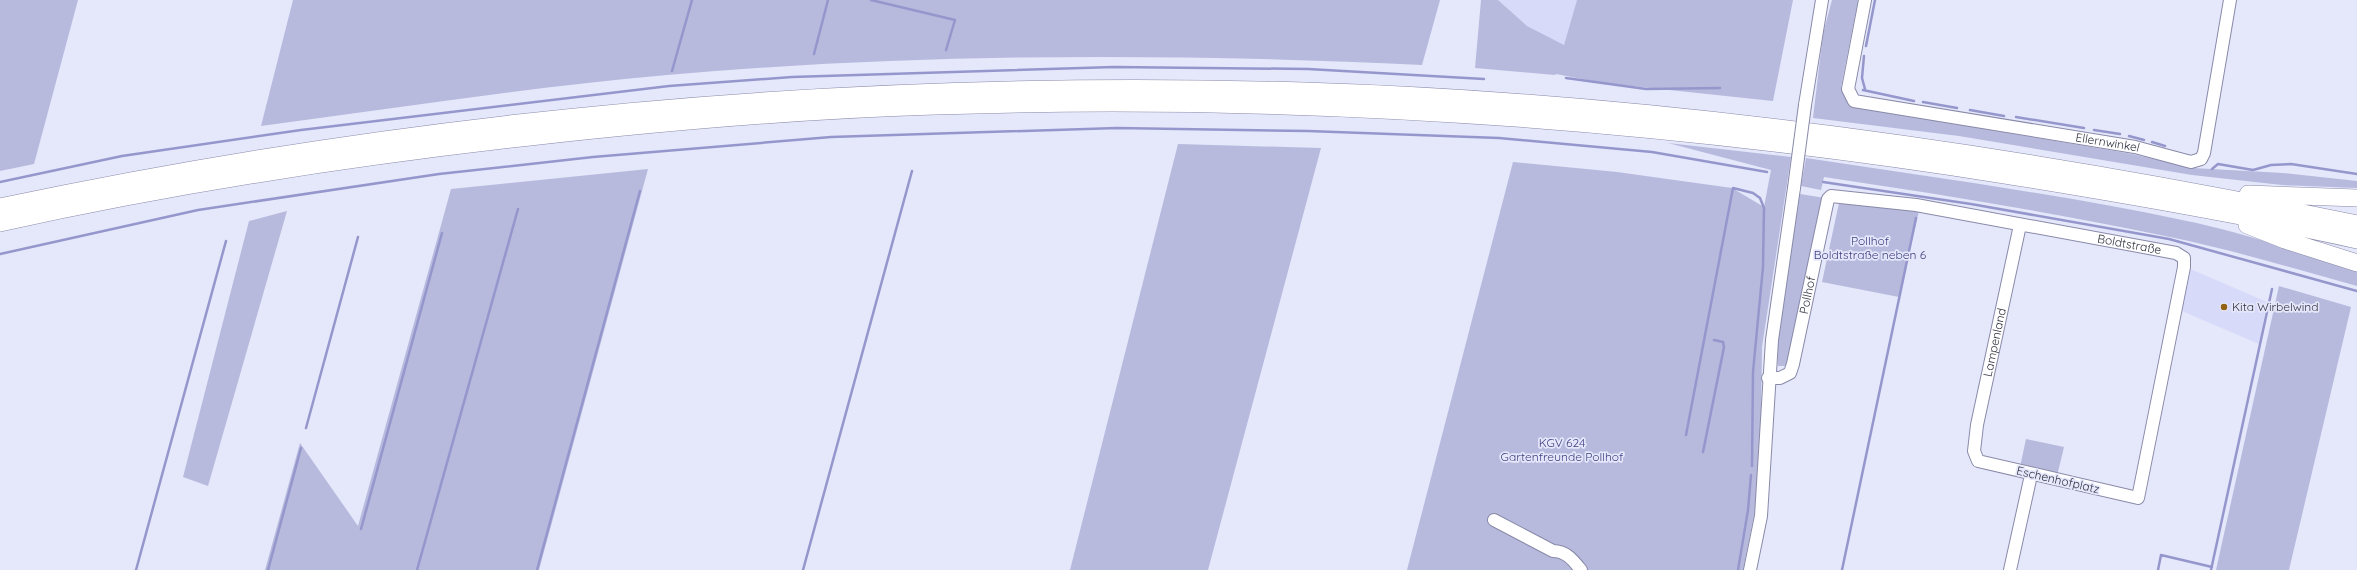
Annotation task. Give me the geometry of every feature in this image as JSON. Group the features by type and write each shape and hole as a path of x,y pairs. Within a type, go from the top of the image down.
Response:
{"highway":[{"path":"0,208 175,173 344,145 578,116 812,97 1054,88 1309,91 1526,103 1672,116 1929,147 2207,201 2357,240"},
{"path":"0,223 261,173 432,148 706,120 931,106 1044,103 1310,106 1524,118 1655,130 1926,163 2207,201 2357,224"},
{"path":"2207,201 2309,195 2357,198"},
{"path":"2207,201 2285,240 2357,263"}],"street":[{"path":"1750,570 1761,516 1768,378 1780,279 1822,0"},
{"name":"Ellernwinkel","path":"1865,0 1848,89 1854,101 2135,147 2191,162 2197,160 2204,153 2230,0"},
{"name":"Pollhof","path":"1768,378 1780,378 1790,373 1792,368 1828,199 1831,196"},
{"name":"Boldtstraße","path":"1831,196 1916,205 2176,253 2184,258 2184,267 2138,498"},
{"name":"Lampenland","path":"1978,461 1974,451 1977,425 2020,225"},
{"name":"Eschenhofplatz","path":"1978,461 2031,475 2138,498"},
{"path":"2010,570 2031,475"},
{"path":"1494,520 1553,551 1561,551 1572,559 1581,570"}],"shaded area":[{"path":"1498,0 1577,0 1564,46 1527,26"},
{"name":"Kita Wirbelwind","path":"2188,268 2267,302 2259,344 2182,311"}],"green space":[{"path":"0,0 78,0 34,164 0,171"},
{"path":"293,0 1440,0 1422,65 1234,58 1139,57 1045,57 856,62 616,80 464,98 261,126"},
{"path":"1481,0 1498,0 1527,26 1564,45 1577,0 1793,0 1773,101 1603,83 1556,74 1475,68"},
{"path":"1832,0 1858,0 1841,87 1850,106 2132,154 2193,168 2283,173 2357,181 2357,188 2282,185 2192,175 1959,136 1813,118 1823,34"},
{"name":"KGV 624 Gartenfreunde Pollhof","path":"1668,143 1791,157 1762,347 1760,485 1743,570 1407,570 1513,162 1617,172 1732,188 1764,207 1771,170"},
{"path":"1178,144 1321,148 1208,570 1070,570"},
{"path":"1806,158 2089,202 2226,230 2357,270 2357,286 2194,242 2040,212 1824,177 1821,190 1801,186"},
{"path":"648,169 539,570 265,570 300,443 358,526 451,189"},
{"path":"1800,194 1825,198 1789,366 1778,366 1777,340"},
{"name":"Pollhof Boldtstraße neben 6","path":"1839,203 1919,211 1899,297 1822,282"},
{"path":"287,211 208,486 183,477 249,221"},
{"path":"2279,286 2351,307 2289,570 2216,570"},
{"path":"2026,439 2064,447 2057,476 2020,467"}],"waterway":[{"path":"672,71 692,0"},
{"path":"814,54 828,0"},
{"path":"871,0 955,20 946,50"},
{"path":"1866,46 1875,0"},
{"path":"1864,56 1862,78 1865,89"},
{"path":"0,182 122,156 301,130 669,86 792,77 1114,67 1308,69 1484,79"},
{"path":"1566,78 1646,89 1720,88"},
{"path":"1863,90 1914,101"},
{"path":"1923,102 1957,108"},
{"path":"1970,110 2004,116"},
{"path":"2016,117 2084,128"},
{"path":"0,254 198,210 439,174 593,157 831,137 1117,128 1308,131 1499,138 1652,152 1767,172"},
{"path":"2094,130 2120,134"},
{"path":"2129,136 2144,140"},
{"path":"2152,142 2165,146"},
{"path":"2212,169 2218,164 2253,170 2271,165 2291,164 2357,174"},
{"path":"803,570 912,171"},
{"path":"1823,182 1971,204 2169,239 2357,291"},
{"path":"1686,435 1733,188 1753,193 1760,198 1764,208 1763,267 1753,372 1752,466"},
{"path":"537,570 640,191"},
{"path":"417,570 518,209"},
{"path":"1842,570 1916,218"},
{"path":"361,529 442,233"},
{"path":"306,428 358,237"},
{"path":"136,570 226,241"},
{"path":"2211,570 2272,289"},
{"path":"1703,452 1724,347 1723,342 1714,340"},
{"path":"268,570 301,448"},
{"path":"1738,570 1748,510 1751,475"},
{"path":"2158,570 2161,555 2212,567"}],"place":[{"name":"Kita Wirbelwind","path":"2224,307"}]}
